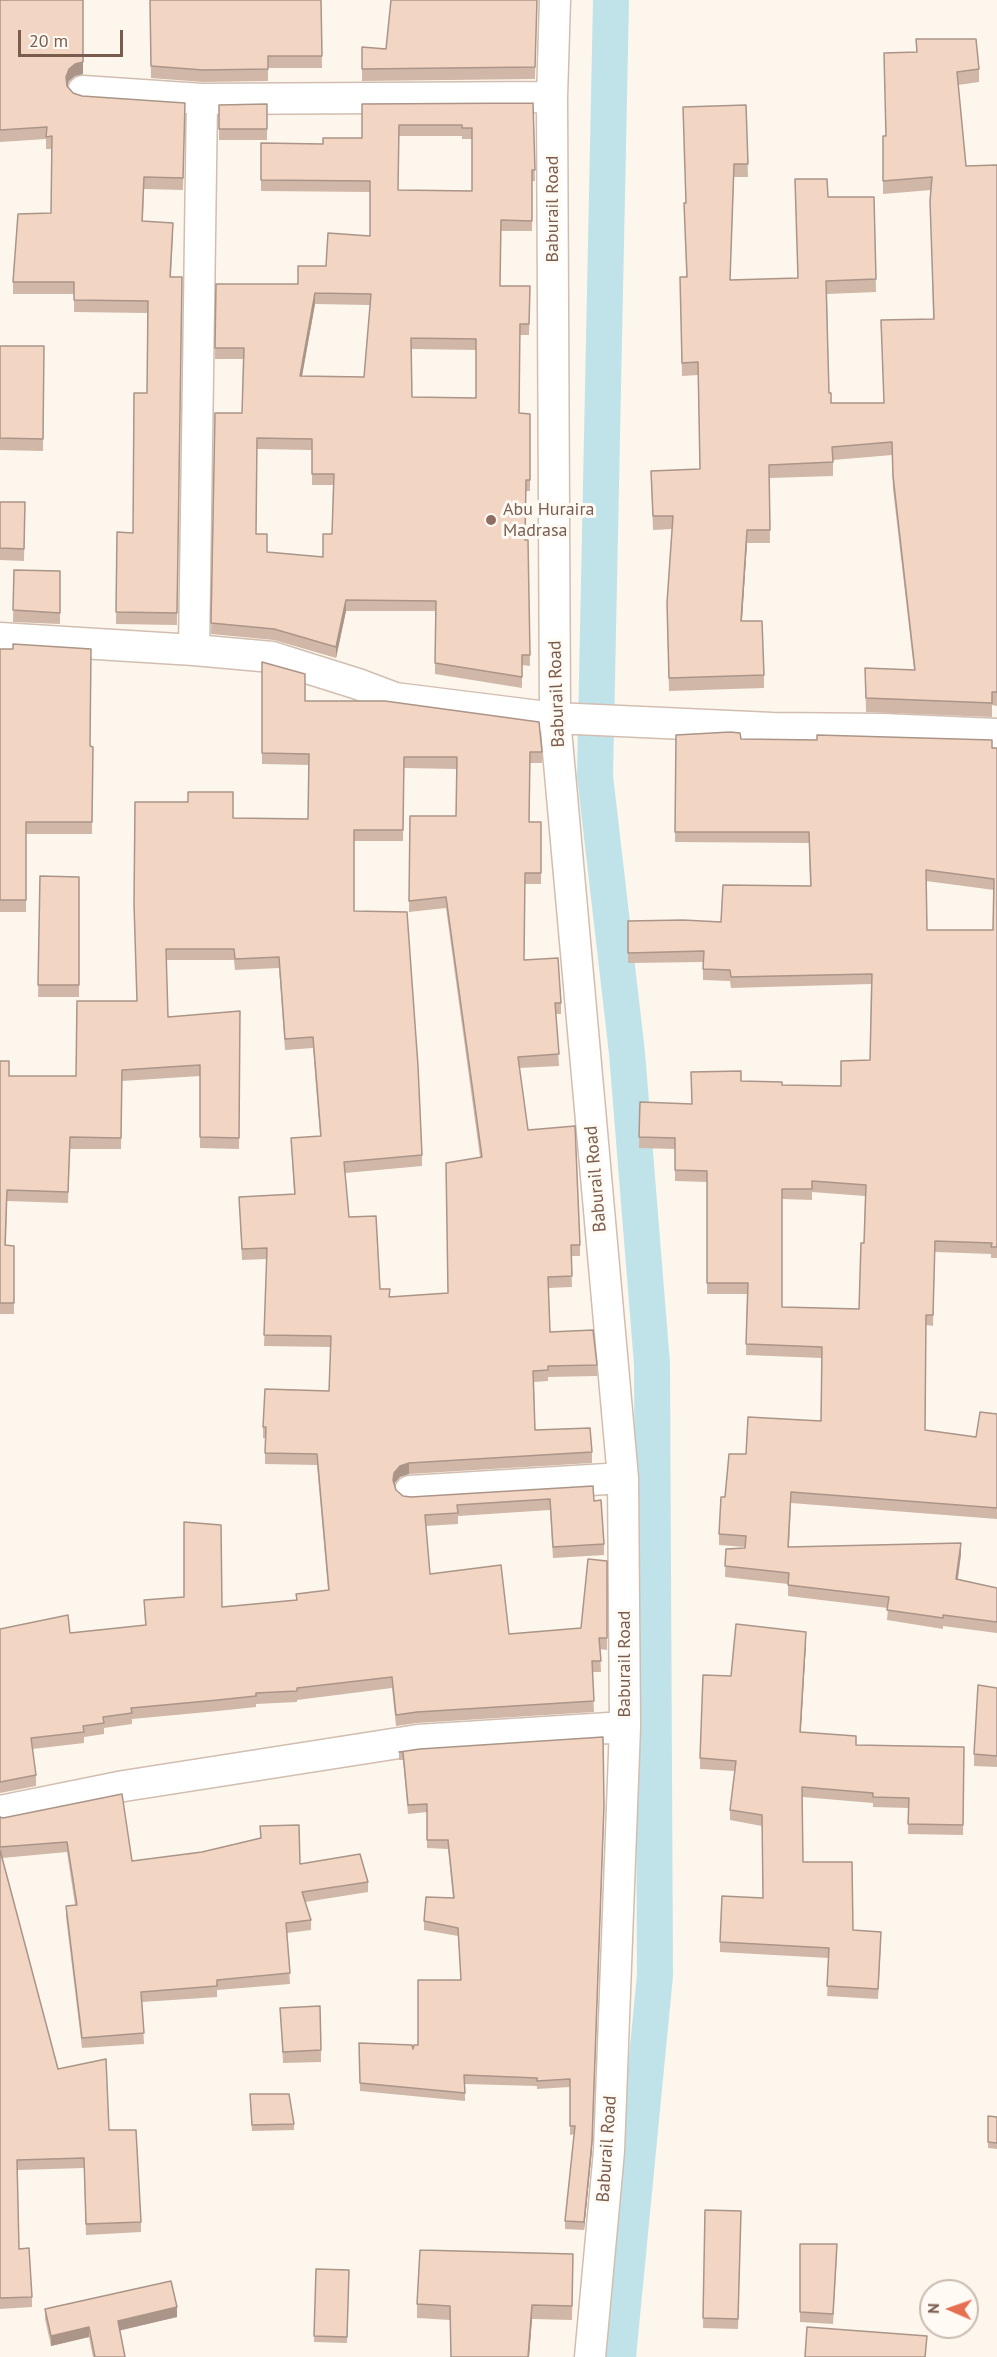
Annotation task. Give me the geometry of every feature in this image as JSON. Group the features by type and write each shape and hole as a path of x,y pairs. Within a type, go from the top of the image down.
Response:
{"street":[{"name":"Baburail Road","path":"555,0 552,97 557,718 623,1478 625,1726 609,2151 590,2357"},
{"path":"83,91 202,99 552,97"},
{"path":"194,650 202,99"},
{"path":"0,638 272,657 395,698 557,718 772,728 883,729 997,734"},
{"path":"410,1491 623,1478"},
{"path":"0,1811 124,1786 418,1740 625,1726"}],"building":[{"path":"0,0 83,0 83,62 69,69 66,77 67,86 73,93 82,96 185,103 183,178 144,177 142,221 173,223 170,277 182,277 177,613 116,612 117,532 133,533 134,393 147,393 148,301 74,300 74,282 13,282 18,214 51,213 52,136 46,137 47,127 0,130"},
{"path":"150,0 321,0 322,56 268,56 268,69 203,70 151,66"},
{"path":"391,0 537,0 535,67 362,69 362,47 386,49"},
{"path":"916,39 976,39 979,69 957,72 966,166 997,165 997,692 992,692 992,703 866,698 865,668 915,670 893,476 892,442 832,447 833,462 769,465 770,530 747,530 741,621 762,621 764,675 669,678 667,603 673,516 653,516 651,471 700,469 698,362 682,363 680,277 687,277 683,107 746,105 748,164 734,164 730,280 798,278 795,179 827,179 828,197 874,197 876,279 826,281 829,393 831,393 831,403 884,403 881,320 934,319 930,201 932,177 883,181 883,136 886,136 884,53 917,52"},
{"path":"533,103 535,170 532,170 532,221 501,220 500,286 530,286 529,324 520,324 519,413 530,414 530,480 526,480 525,540 528,540 530,655 522,655 522,677 435,663 436,601 346,600 336,647 274,629 211,623 215,413 242,413 244,348 215,348 216,284 298,284 298,266 326,266 328,233 370,236 370,181 261,180 261,143 323,144 323,138 362,138 362,104","holes":["399,125 462,125 462,128 472,128 472,191 398,190","315,293 371,294 364,377 300,376","411,338 476,339 476,398 412,397","257,438 312,439 312,474 334,474 332,534 323,534 323,557 267,552 267,534 256,534"]},
{"path":"267,104 267,129 219,129 219,105"},
{"path":"0,346 44,346 43,439 0,438"},
{"path":"0,502 25,502 24,549 0,548"},
{"path":"14,570 60,571 60,613 13,610"},
{"path":"13,644 91,649 92,822 26,822 26,900 0,900 0,649 13,649"},
{"path":"262,662 305,674 305,701 385,701 539,722 542,752 530,752 529,822 541,822 541,873 525,873 524,960 558,958 561,1003 555,1003 559,1054 518,1057 528,1130 575,1126 580,1245 571,1245 572,1276 548,1277 550,1332 593,1330 597,1365 548,1366 548,1370 533,1371 535,1430 590,1428 592,1452 409,1463 400,1466 394,1473 393,1480 396,1490 403,1496 411,1497 593,1486 594,1501 601,1500 604,1544 553,1547 550,1499 457,1505 458,1513 425,1515 430,1574 501,1565 509,1634 581,1628 588,1559 607,1561 607,1638 599,1638 601,1661 592,1661 594,1701 396,1715 392,1677 297,1688 297,1691 256,1693 256,1696 131,1708 132,1713 103,1717 104,1723 83,1726 84,1732 31,1738 36,1775 0,1782 0,1629 68,1615 70,1633 146,1625 144,1600 184,1597 184,1522 221,1525 222,1607 297,1600 296,1594 329,1590 317,1454 265,1453 266,1427 263,1427 265,1389 329,1391 331,1336 264,1335 267,1248 242,1249 239,1197 295,1194 291,1138 321,1136 313,1037 285,1039 279,957 235,959 234,949 166,949 168,1017 240,1011 239,1138 200,1137 200,1065 122,1070 121,1138 70,1137 68,1192 7,1190 5,1245 14,1246 14,1303 0,1303 0,1061 9,1061 9,1076 76,1076 77,1001 137,1001 134,904 135,802 188,802 188,792 233,792 233,818 308,819 309,754 262,753","holes":["404,757 457,757 456,816 410,816 409,901 446,897 482,1157 446,1163 448,1293 389,1297 390,1289 380,1289 376,1216 349,1217 344,1162 422,1155 407,912 354,911 354,830 403,830"]},
{"path":"730,732 740,733 741,739 817,740 817,735 992,740 992,748 997,748 997,1247 991,1247 992,1243 935,1241 933,1315 926,1315 925,1430 976,1437 980,1412 997,1414 997,1508 791,1492 788,1547 961,1543 956,1579 997,1588 997,1622 943,1615 943,1618 887,1610 889,1597 788,1585 789,1573 725,1566 726,1549 745,1548 746,1536 719,1534 721,1497 725,1497 729,1454 746,1454 748,1417 821,1421 822,1347 746,1344 748,1283 707,1283 707,1171 675,1170 675,1138 639,1137 640,1102 692,1104 691,1072 741,1071 741,1081 782,1082 782,1085 841,1086 841,1061 870,1060 872,974 731,977 730,970 703,969 704,951 628,953 628,921 721,922 723,885 811,886 809,832 675,832 676,735","holes":["926,870 994,879 993,930 927,930","812,1181 866,1185 859,1309 782,1307 782,1189 812,1189"]},
{"path":"40,876 79,877 79,985 38,985"},
{"path":"736,1624 806,1632 800,1732 856,1736 856,1745 964,1747 963,1825 908,1824 909,1798 873,1797 873,1793 802,1787 803,1862 852,1862 853,1930 881,1932 878,1989 827,1986 829,1948 720,1942 722,1896 763,1898 762,1815 730,1810 736,1761 700,1758 703,1675 731,1676"},
{"path":"978,1685 997,1688 997,1756 974,1754"},
{"path":"603,1737 604,1805 592,2141 584,2222 565,2221 575,2126 570,2126 570,2079 537,2081 537,2078 464,2075 465,2093 360,2083 359,2043 412,2045 413,2049 414,2045 418,2045 418,1980 461,1980 458,1928 424,1921 426,1897 454,1898 448,1840 427,1840 427,1804 408,1805 403,1752 399,1752"},
{"path":"122,1794 132,1861 202,1852 261,1838 260,1826 299,1825 300,1864 360,1854 368,1882 302,1892 311,1920 286,1923 290,1973 217,1980 217,1986 141,1992 144,2033 82,2038 66,1906 77,1905 67,1842 0,1847 0,1817"},
{"path":"0,1850 58,2069 106,2059 109,2130 136,2130 141,2222 86,2224 84,2158 17,2160 19,2249 29,2248 32,2297 0,2298"},
{"path":"320,2006 321,2050 283,2052 280,2008"},
{"path":"250,2094 289,2094 294,2124 252,2125"},
{"path":"988,2116 997,2117 997,2143 988,2142"},
{"path":"705,2210 741,2211 738,2319 703,2318"},
{"path":"800,2244 837,2244 833,2314 800,2312"},
{"path":"420,2250 573,2254 572,2306 532,2305 528,2357 451,2357 450,2306 417,2304"},
{"path":"316,2269 349,2270 347,2337 314,2336"},
{"path":"171,2281 177,2307 118,2321 125,2357 95,2357 89,2327 51,2336 45,2309"},
{"path":"807,2327 919,2335 919,2339 927,2339 925,2357 805,2357"}],"waterway":[{"path":"611,0 595,776 627,1053 652,1364 655,1975 618,2357"}],"place":[{"name":"Abu Huraira Madrasa","path":"491,520"}]}
